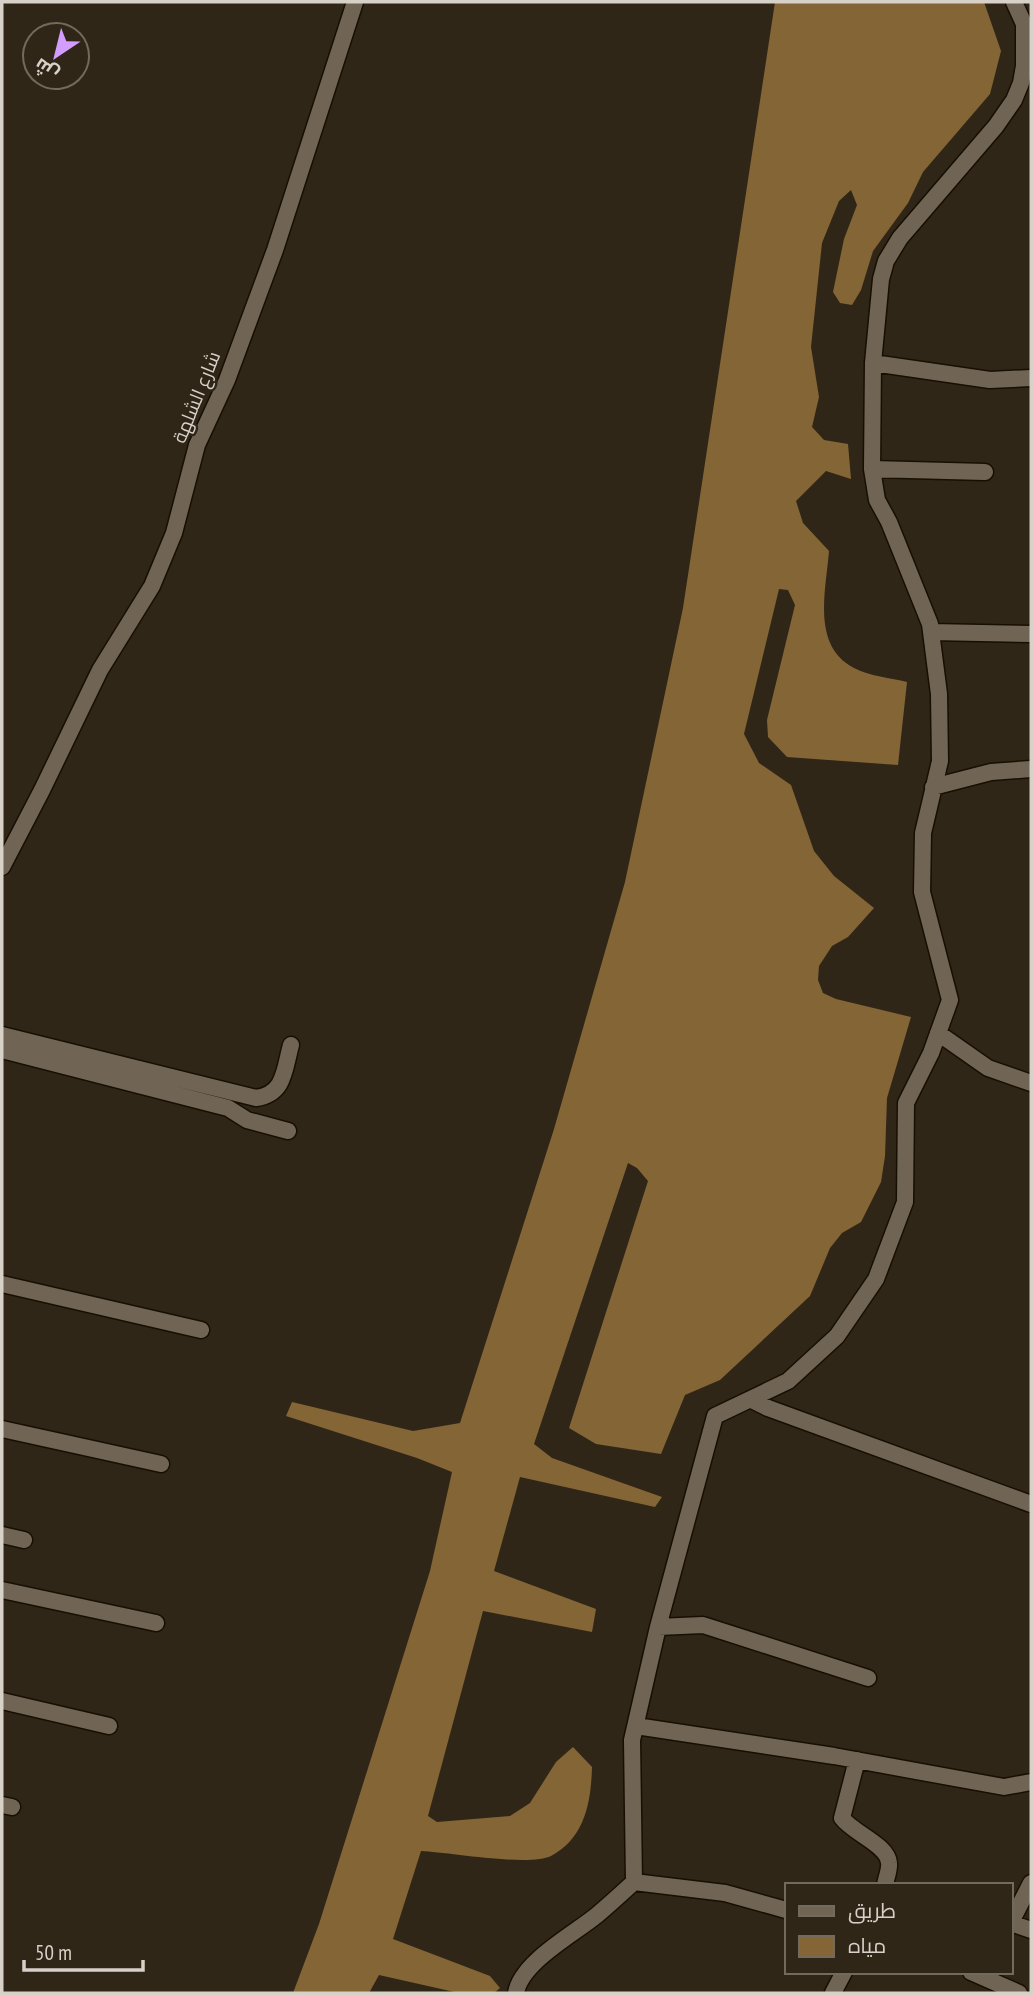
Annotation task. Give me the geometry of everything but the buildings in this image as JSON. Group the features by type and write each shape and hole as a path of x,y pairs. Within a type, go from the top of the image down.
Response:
{"street":[{"name":"شارع الشلهة","path":"2,865 100,670 152,586 174,533 197,445 227,380 275,250 355,2"},
{"path":"634,1882 632,1753 636,1726 658,1627 715,1416 788,1381 837,1336 876,1279 905,1202 906,1103 931,1053 950,1000 922,892 923,833 940,761 939,694 930,624 889,522 877,500 872,469 873,363 881,279 886,261 900,239 996,126 1014,100 1021,83 1028,24 1014,2"},
{"path":"873,363 990,380 1031,378"},
{"path":"872,469 985,472"},
{"path":"931,632 1031,634"},
{"path":"933,787 991,772 1031,769"},
{"path":"938,1033 988,1068 1031,1083"},
{"path":"2,1035 256,1098 269,1096 280,1086 291,1045"},
{"path":"2,1050 228,1108 247,1120 288,1131"},
{"path":"2,1284 201,1330"},
{"path":"752,1400 1031,1504"},
{"path":"2,1429 161,1464"},
{"path":"2,1535 24,1540"},
{"path":"2,1590 156,1623"},
{"path":"658,1627 703,1625 868,1678"},
{"path":"2,1701 109,1726"},
{"path":"636,1726 857,1760 1004,1787 1031,1782"},
{"path":"857,1760 842,1818 848,1826 883,1849 890,1862 885,1883"},
{"path":"516,1993 520,1979 542,1956 598,1914 634,1882 725,1893 785,1910"},
{"path":"1012,1922 1031,1882"},
{"path":"1012,1924 1031,1930"},
{"path":"833,1993 843,1974"},
{"path":"976,1974 1019,1993"}],"water":[{"path":"775,2 984,2 1001,51 990,94 923,172 908,203 873,251 861,290 852,305 840,303 833,292 844,239 857,205 851,190 839,201 822,243 811,347 819,397 812,427 824,440 848,444 851,479 826,471 796,501 803,523 829,551 824,616 826,632 832,646 840,658 860,671 907,682 898,765 787,757 768,737 767,720 795,605 788,590 779,589 744,734 759,763 791,785 814,851 834,876 874,908 848,937 832,946 819,966 818,980 823,993 836,999 911,1017 887,1098 885,1156 881,1182 861,1222 842,1233 830,1248 810,1296 720,1380 685,1395 661,1454 596,1444 569,1428 648,1181 637,1168 628,1163 534,1444 552,1458 662,1497 655,1507 520,1477 494,1571 596,1609 592,1632 483,1611 428,1816 437,1822 510,1816 530,1803 556,1762 573,1747 592,1767 584,1818 572,1839 551,1856 540,1859 507,1860 421,1851 393,1939 490,1976 500,1988 494,1993 459,1993 379,1975 369,1993 293,1993 319,1924 430,1571 452,1472 286,1416 292,1402 413,1431 460,1423 554,1129 625,882 683,608"}]}
